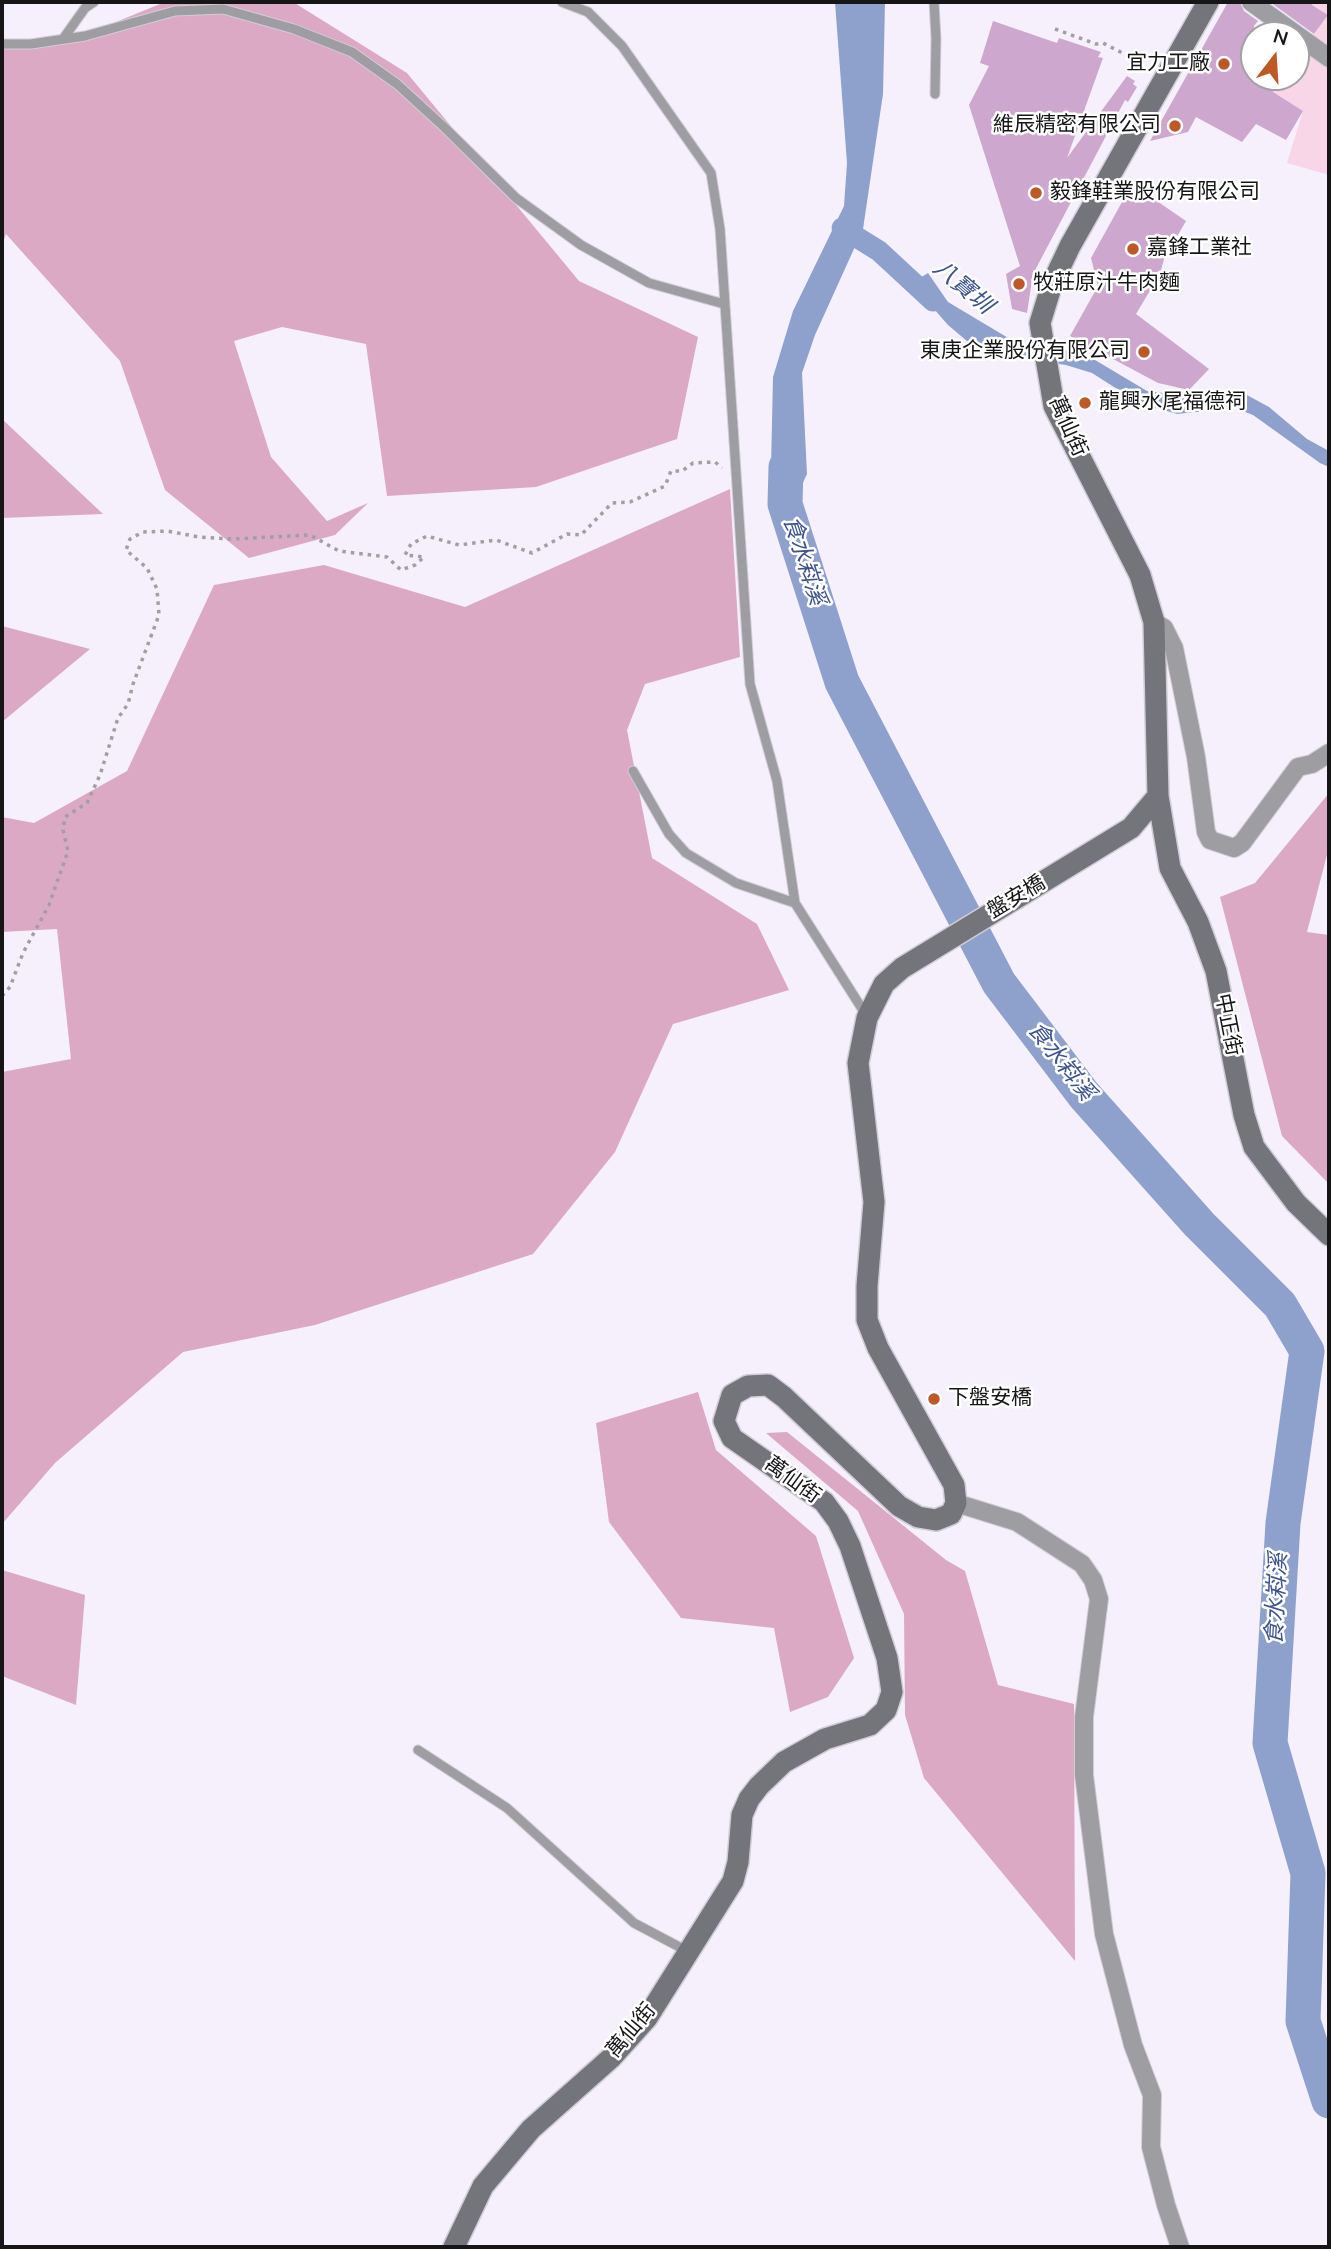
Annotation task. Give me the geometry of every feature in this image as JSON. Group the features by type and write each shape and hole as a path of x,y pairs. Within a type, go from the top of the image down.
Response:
{"street":[{"name":"萬仙街","path":"1158,796 1154,622 1140,575 1054,406 1040,323 1052,284 1070,246 1208,2"},
{"path":"1251,2 1329,58"},
{"path":"1154,622 1164,628 1174,648 1196,757 1206,832 1210,840 1234,848 1242,843 1298,767 1312,764 1329,753"},
{"name":"盤安橋","path":"867,1018 884,984 902,968 1131,828 1158,796"},
{"name":"中正街","path":"1158,796 1170,868 1198,922 1216,971 1244,1115 1254,1147 1296,1203 1329,1235"},
{"path":"867,1018 858,1063 874,1202 867,1321 878,1348 954,1485 956,1503 1017,1522 1082,1564 1093,1580 1099,1599 1084,1717 1084,1776 1104,1934 1133,2045 1152,2095 1151,2147 1180,2247"},
{"name":"萬仙街","path":"454,2247 483,2186 531,2129 611,2058 647,2018 733,1881 738,1862 742,1815 754,1793 784,1762 825,1739 870,1725 886,1710 892,1692 887,1658 850,1546 838,1521 824,1502 732,1438 724,1422 732,1395 748,1386 768,1385 899,1506 918,1517 936,1520 951,1514 956,1503"}],"lane":[{"path":"63,39 85,8 94,2"},
{"path":"562,2 588,12 622,46 711,173 720,229 750,684 777,780 795,902 867,1018"},
{"path":"934,2 934,94"},
{"path":"2,44 31,44 63,39 126,26 174,10 223,9 294,29 352,52 397,84 516,198 581,245 649,282 724,304"},
{"path":"634,771 669,834 687,853 736,883 795,902"},
{"path":"418,1751 507,1808 634,1923 689,1952"}],"path":[{"path":"1055,29 1111,47 1136,60 1163,84"},
{"path":"2,996 10,987 23,953 53,894 68,851 64,830 65,817 87,803 100,775 118,718 128,704 159,615 157,589 147,568 126,550 130,538 143,532 167,530 199,537 233,539 310,535 339,551 387,557 401,570 415,565 424,557 405,555 411,544 427,536 459,545 496,540 532,553 567,534 581,535 612,503 630,502 665,486 671,471 682,471 693,463 715,462 736,481"}],"shaded area":[{"path":"165,2 293,2 407,73 579,281 698,337 677,439 536,487 387,496 366,344 282,327 234,341 271,457 327,521 368,503 335,535 249,558 165,490 120,361 6,234 2,245 2,47 84,35"},
{"path":"1329,2 1329,46 1313,36 1328,15 1311,4"},
{"path":"1310,55 1329,69 1329,175 1287,163 1303,111 1273,92 1310,91"},
{"path":"2,419 103,514 2,518"},
{"path":"730,489 740,657 645,684 627,730 652,858 757,924 789,990 673,1024 615,1152 533,1254 315,1325 183,1352 55,1463 2,1524 2,1072 71,1059 57,929 2,932 2,817 34,823 127,771 214,585 324,565 465,607"},
{"path":"2,626 90,649 2,722"},
{"path":"1329,793 1329,847 1307,932 1329,935 1329,1184 1282,1136 1220,897 1255,883"},
{"path":"698,1392 716,1450 816,1536 854,1658 828,1697 790,1712 774,1628 681,1618 609,1522 596,1423"},
{"path":"787,1432 946,1560 965,1571 998,1685 1074,1704 1075,1961 924,1778 905,1715 904,1614 858,1511 766,1433"},
{"path":"2,1570 85,1595 76,1705 2,1676"}],"water":[{"path":"835,2 885,2 883,94 863,229 815,335 802,373 807,474 788,515 777,511 771,468 773,377 793,311 844,206 847,163"},
{"name":"八寶圳","path":"928,273 948,302 1025,348 1059,349 1085,354 1147,391 1196,397 1245,394 1269,407 1307,439 1329,451 1329,467 1253,415 1235,408 1177,414 1150,406 1092,373 1066,365 1011,357 974,347 908,285"}],"building":[{"name":"宜力工廠","path":"1228,2 1240,2 1244,11 1258,21 1240,21 1240,91 1274,91 1303,111 1286,140 1256,124 1242,142 1196,117 1188,132 1150,141"},
{"path":"1270,2 1312,2 1312,5 1328,15 1314,34 1310,31 1310,21 1296,21"},
{"name":"毅鋒鞋業股份有限公司","path":"993,21 1057,43 1059,38 1101,52 1098,57 1103,58 1067,158 1127,76 1135,81 1133,84 1137,87 1128,102 1125,100 1033,274 1027,313 1012,309 1006,274 1020,266 969,105 989,66 980,63"},
{"path":"1132,184 1186,221 1164,259 1160,274 1136,314 1209,369 1189,390 1158,383 1070,336 1098,286 1091,258"}],"waterway":[{"name":"八寶圳","path":"842,228 879,251 933,301"},
{"name":"食水嵙溪","path":"786,467 785,504 842,682 999,983 1084,1095 1199,1224 1280,1305 1307,1351 1283,1523 1270,1743 1308,1873 1303,2021 1329,2101"}],"place":[{"name":"宜力工廠","path":"1224,64"},
{"name":"維辰精密有限公司","path":"1175,126"},
{"name":"毅鋒鞋業股份有限公司","path":"1036,193"},
{"name":"嘉鋒工業社","path":"1133,249"},
{"name":"牧莊原汁牛肉麵","path":"1019,284"},
{"name":"東庚企業股份有限公司","path":"1144,352"},
{"name":"龍興水尾福德祠","path":"1085,403"},
{"name":"下盤安橋","path":"934,1399"}]}
